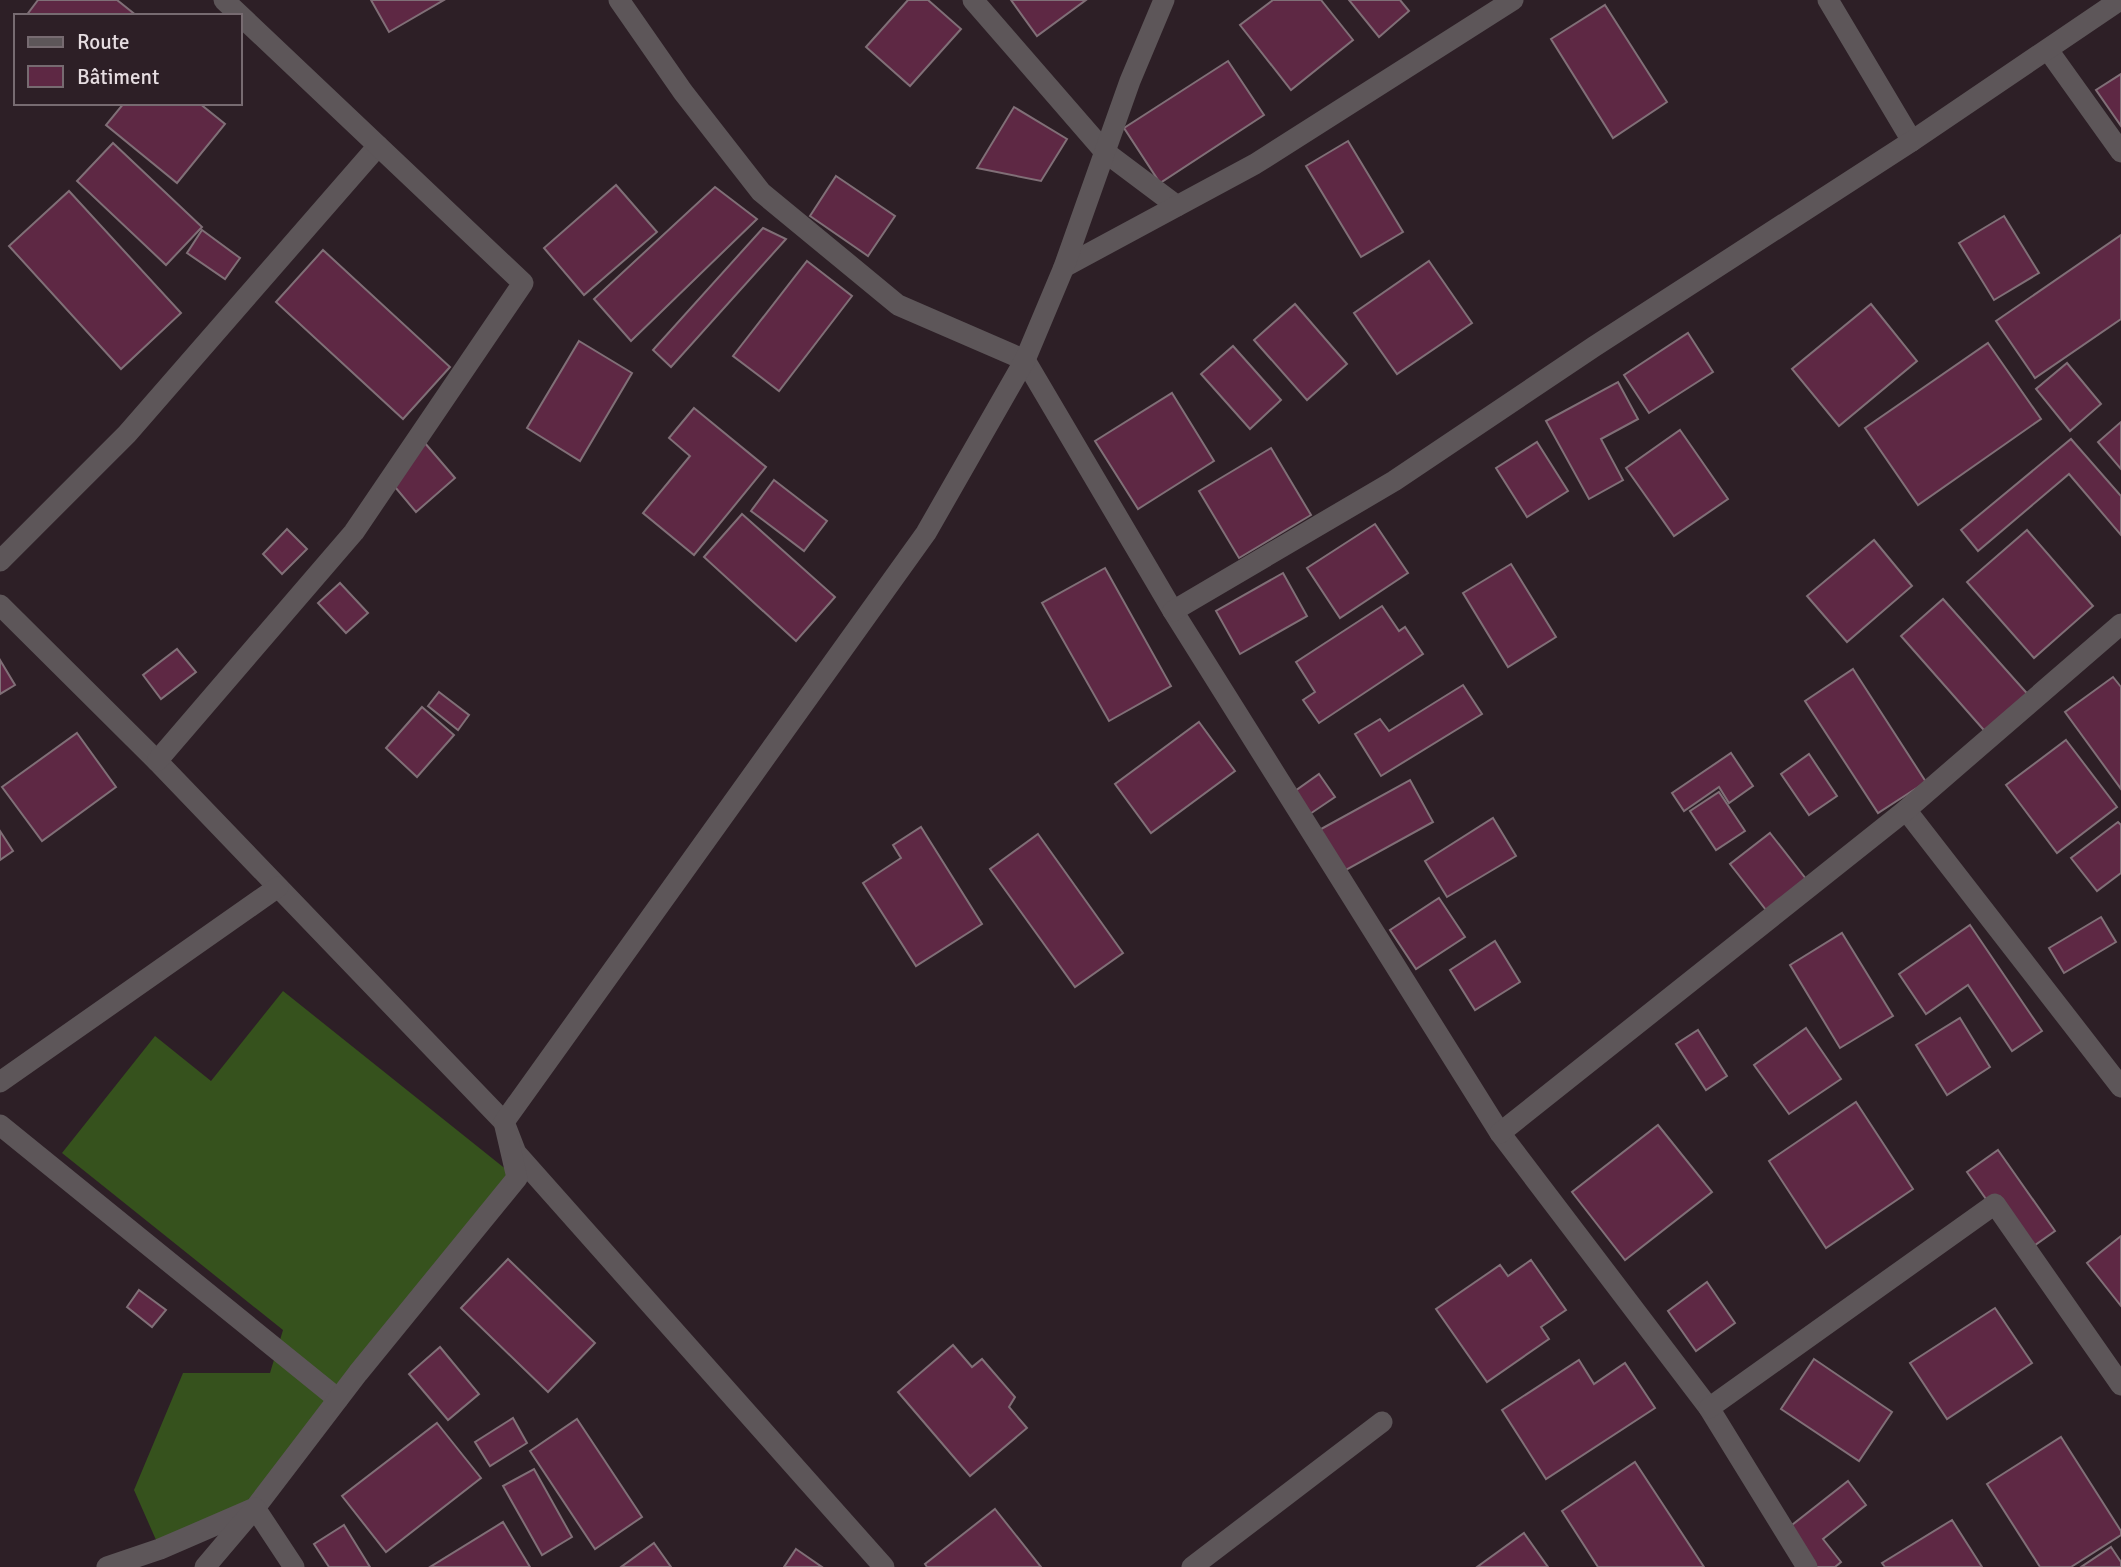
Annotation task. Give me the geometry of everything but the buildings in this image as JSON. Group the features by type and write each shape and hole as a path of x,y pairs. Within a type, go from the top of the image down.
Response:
{"street":[{"path":"224,0 239,14"},
{"path":"619,0 682,92 761,192 898,305 1025,360 1173,611 1500,1133 1709,1408 1807,1567"},
{"path":"973,0 1105,152 1177,206"},
{"path":"205,1567 517,1178 504,1122 926,533 1025,360 1064,267 1130,81 1164,0"},
{"path":"1064,267 1255,164 1513,0"},
{"path":"1828,0 1912,141"},
{"path":"1173,611 1394,481 1912,141 2120,0"},
{"path":"157,761 354,531 523,283 449,210 242,17"},
{"path":"2048,50 2121,152"},
{"path":"0,561 127,434 378,146"},
{"path":"0,604 157,761 504,1122 516,1153 884,1567"},
{"path":"1500,1133 1906,810 2121,624"},
{"path":"1906,810 2121,1087"},
{"path":"0,1082 278,887"},
{"path":"0,1125 338,1399"},
{"path":"1709,1408 1996,1203 2121,1385"},
{"path":"1192,1567 1382,1422"},
{"path":"107,1567 160,1549 255,1508"},
{"path":"255,1508 294,1567"}],"green space":[{"path":"283,991 517,1178 255,1508 160,1549 134,1490 183,1373 270,1373 283,1330 62,1153 155,1036 211,1081"}]}
